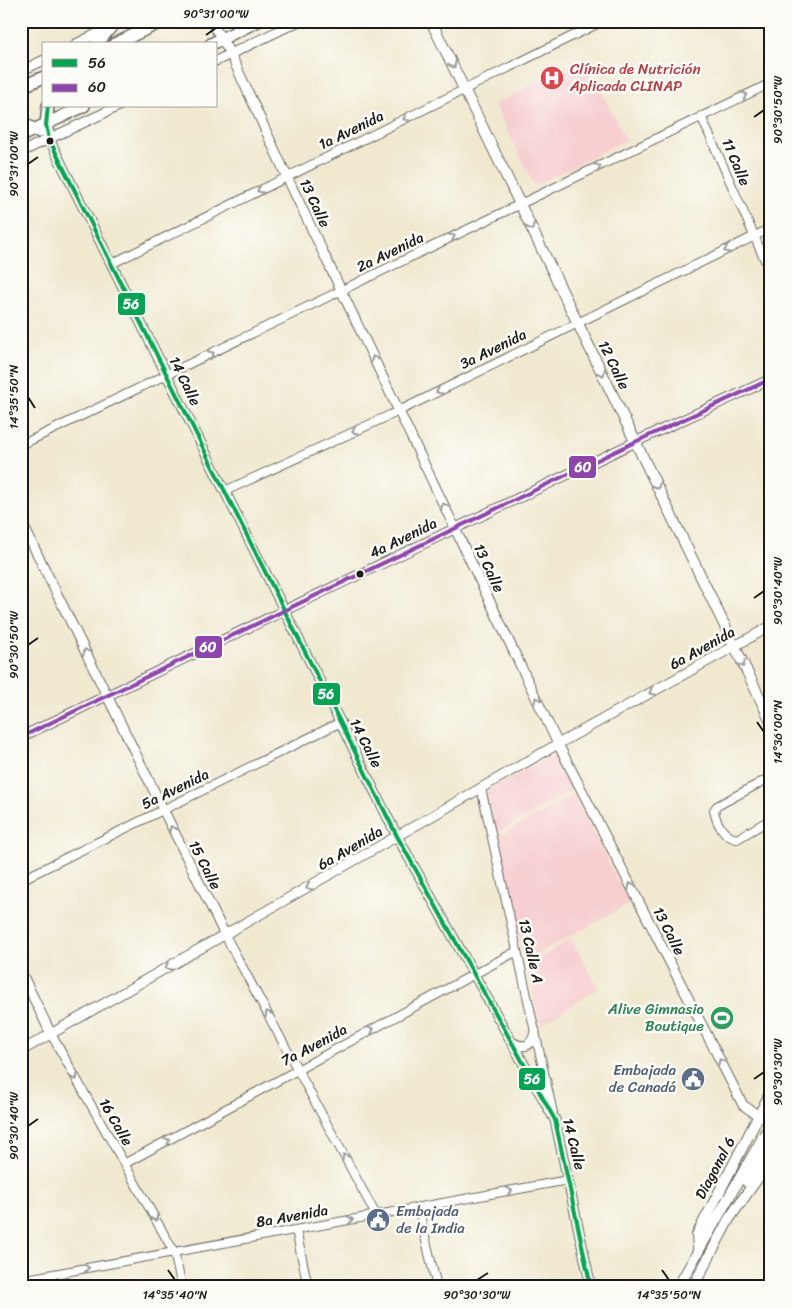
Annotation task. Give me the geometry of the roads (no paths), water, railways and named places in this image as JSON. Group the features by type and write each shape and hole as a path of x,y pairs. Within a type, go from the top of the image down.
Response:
{"main road":[{"path":"119,42 163,21"},
{"path":"215,42 258,21"},
{"name":"12 Calle","path":"432,21 771,721"},
{"path":"99,42 111,27"},
{"path":"21,87 39,79"},
{"path":"41,127 47,108"},
{"path":"21,136 80,108"},
{"path":"21,122 41,127 49,138"},
{"name":"Diagonal 6","path":"698,1248 697,1235 771,1092"},
{"path":"759,1116 771,1119"},
{"name":"Diagonal 6","path":"678,1287 698,1248 766,1132"},
{"path":"738,1205 738,1197 771,1143"},
{"path":"693,1287 738,1205 771,1159"}],"street":[{"path":"80,42 123,21"},
{"name":"13 Calle","path":"211,21 223,38 287,177 558,744 743,1105 759,1116"},
{"path":"218,61 299,21"},
{"name":"1a Avenida","path":"112,264 603,21"},
{"path":"21,71 42,61"},
{"name":"2a Avenida","path":"21,445 771,82"},
{"path":"21,152 115,108"},
{"name":"11 Calle","path":"701,116 771,274"},
{"name":"14 Calle","path":"49,138 397,836 555,1120 591,1287"},
{"name":"3a Avenida","path":"225,492 399,410 771,228"},
{"name":"4a Avenida","path":"21,737 635,442 771,380"},
{"name":"15 Calle","path":"21,520 225,935 376,1215"},
{"name":"6a Avenida","path":"21,1051 558,744 771,626"},
{"name":"5a Avenida","path":"21,880 341,722"},
{"path":"771,777 717,806 714,810 715,818 724,833 738,839 771,819"},
{"name":"13 Calle A","path":"481,788 555,1120"},
{"name":"7a Avenida","path":"124,1164 518,951"},
{"name":"16 Calle","path":"21,972 51,1034 174,1252 182,1287"},
{"path":"512,1042 524,1047 528,1046 533,1041 535,1031"},
{"path":"537,1089 540,1091 544,1090 546,1081"},
{"path":"743,1105 754,1109 765,1103"},
{"name":"8a Avenida","path":"21,1280 568,1180"},
{"path":"418,1207 437,1287"},
{"path":"296,1230 308,1287"}],"place":[{"name":"Clínica de Nutrición Aplicada CLINAP","path":"552,78"},
{"name":"Alive Gimnasio Boutique","path":"722,1018"},
{"name":"Embajada de Canadá","path":"693,1079"},
{"name":"Embajada de la India","path":"378,1220"}]}
